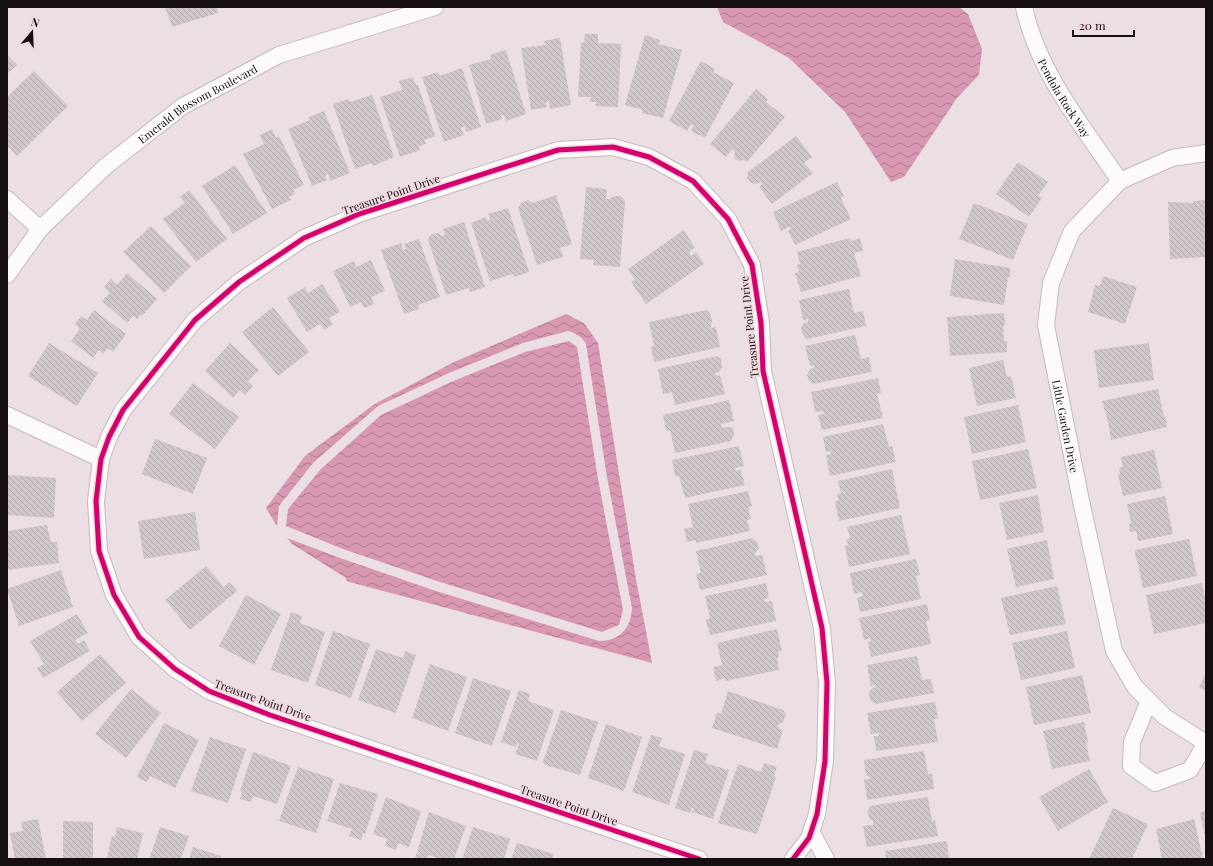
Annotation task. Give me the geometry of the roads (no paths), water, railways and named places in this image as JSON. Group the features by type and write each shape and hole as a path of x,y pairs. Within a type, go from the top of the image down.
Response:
{"street":[{"name":"Emerald Blossom Boulevard","path":"7,275 40,229 106,166 183,106 279,55 435,7"},
{"name":"Pendola Rock Way","path":"1024,7 1034,44 1062,95 1120,181"},
{"name":"Treasure Point Drive","path":"699,859 270,715 209,691 175,669 139,637 114,595 99,551 96,501 101,459 109,437 123,410 195,320 239,282 304,238 359,214 558,150 613,147 649,157 693,181 728,219 752,266 761,323 763,371 822,628 828,683 825,761 817,814 809,838 793,859"},
{"name":"Little Garden Drive","path":"1206,153 1172,158 1120,181 1072,231 1051,283 1046,325 1080,496 1114,651 1135,687 1164,717 1206,743"},
{"path":"7,199 40,229"},
{"path":"7,415 101,459"},
{"path":"1149,701 1132,742 1131,766 1155,783 1190,770 1206,743"},
{"path":"811,831 826,859"}],"water":[{"path":"717,7 959,7 968,14 982,49 979,75 957,98 904,177 891,182 845,112 789,58 723,22"},
{"path":"566,314 584,323 598,343 636,579 652,663 346,581 346,578 292,544 287,538 436,591 599,641 613,639 618,636 627,627 632,608 607,477 586,344 581,337 574,333 568,331 523,343 449,373 378,406 313,463 279,506 277,526 266,508 305,456 373,405 454,362"},
{"path":"569,341 577,347 598,479 623,610 619,625 602,632 440,582 343,549 286,526 288,509 320,470 381,415 451,382 525,352"}]}
